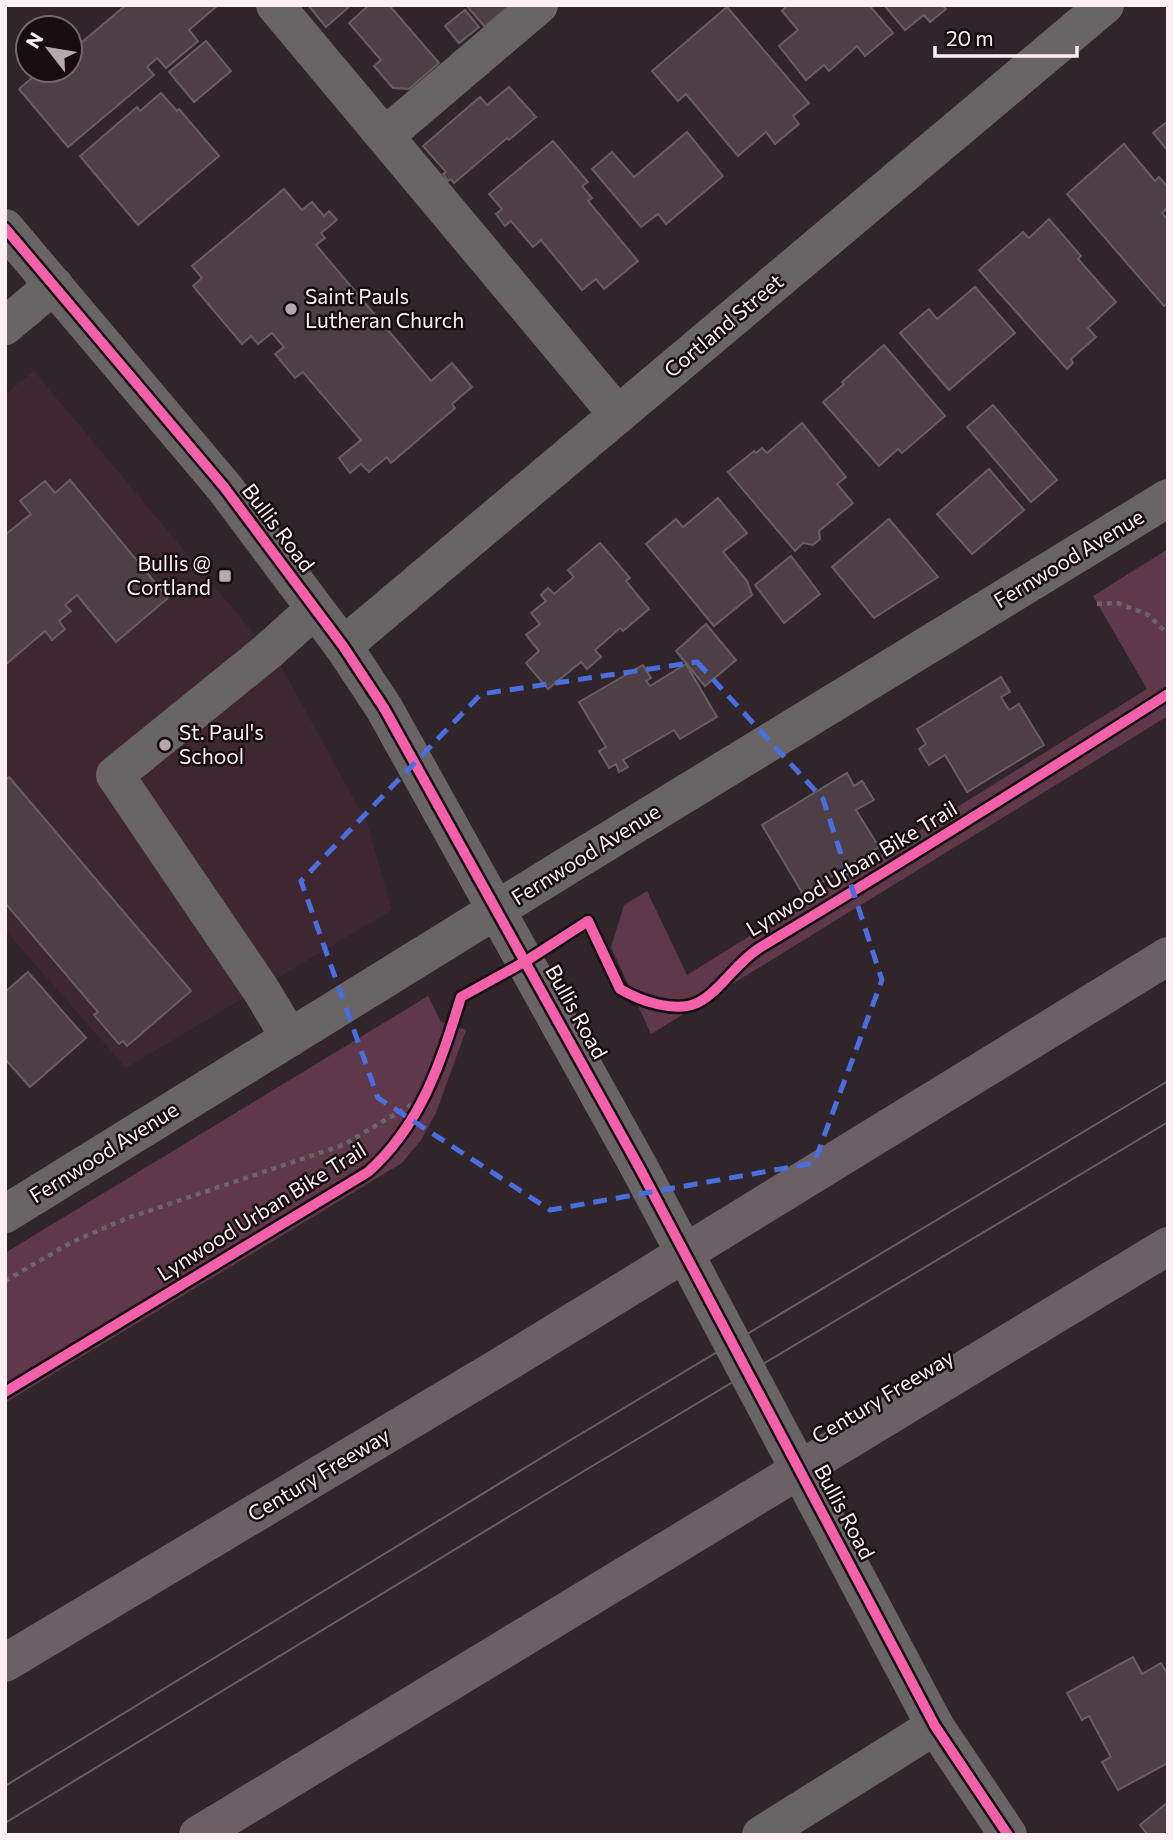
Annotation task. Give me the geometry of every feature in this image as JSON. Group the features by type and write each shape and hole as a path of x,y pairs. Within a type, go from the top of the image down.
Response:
{"highway":[{"name":"Century Freeway","path":"5,1663 511,1360 1168,956"},
{"name":"Century Freeway","path":"198,1835 1168,1246"},
{"path":"222,1835 247,1806"}],"street":[{"path":"275,5 618,415"},
{"path":"385,136 539,5"},
{"name":"Cortland Street","path":"343,646 1105,5"},
{"name":"Bullis Road","path":"5,228 224,487 343,646 384,708 645,1179 935,1726 1008,1835"},
{"path":"5,326 54,285"},
{"name":"Fernwood Avenue","path":"5,1214 1168,498"},
{"path":"290,1038 261,990 115,775 267,652 315,609"},
{"path":"761,1835 935,1726"}],"path":[{"path":"1097,604 1117,603 1147,614 1168,634"},
{"path":"414,1118 428,1091"},
{"path":"5,1281 72,1242 125,1219 343,1145 428,1091"}],"highlighted area":[{"path":"697,662 823,799 882,980 814,1163 550,1210 378,1098 301,881 481,694"}],"shaded area":[{"name":"St. Paul's School","path":"34,371 281,666 367,823 392,910 126,1068 5,930 5,395"},
{"path":"1168,549 1168,716 651,1034 611,947 624,905 647,891 687,975 1147,689 1093,596"},
{"path":"428,996 441,1022 466,1030 436,1113 421,1140 402,1163 5,1403 5,1253"}],"building":[{"path":"126,5 218,5 189,30 198,41 166,68 157,58 147,67 154,75 68,147 19,89 25,84 84,84 84,40"},
{"path":"308,5 351,5 326,27"},
{"path":"369,5 389,5 439,63 409,89 393,88 374,66 381,60 349,23"},
{"path":"466,5 510,5 485,27"},
{"path":"788,5 869,5 893,33 865,56 857,46 829,71 824,65 806,80 779,46 798,30 782,11"},
{"path":"884,5 942,5 946,9 930,22 924,15 905,30"},
{"path":"727,7 809,103 793,116 799,124 775,144 766,132 738,156 686,94 678,101 652,71"},
{"path":"465,10 479,27 459,43 445,26"},
{"path":"206,41 231,71 194,102 169,72"},
{"path":"509,87 536,117 454,183 451,179 448,181 443,174 446,172 423,146 480,97 487,105"},
{"path":"161,93 177,111 179,109 219,156 138,225 80,156 137,107 140,111"},
{"path":"1168,121 1168,151 1153,133"},
{"path":"687,132 723,176 666,224 658,214 641,227 592,169 612,152 634,177"},
{"path":"553,141 588,182 582,186 592,198 588,201 638,261 604,289 596,279 582,290 541,240 533,247 511,221 505,226 496,214 502,209 489,194"},
{"path":"1124,144 1155,181 1159,177 1168,187 1168,207 1162,213 1168,220 1168,303 1164,306 1067,194"},
{"name":"Saint Pauls Lutheran Church","path":"284,189 302,210 312,202 324,216 329,211 337,220 321,233 325,238 316,245 431,381 452,363 472,387 452,404 455,408 391,463 387,457 369,472 361,464 350,473 339,458 361,440 303,372 295,378 275,354 284,347 272,333 258,344 251,336 242,344 193,286 202,278 192,266"},
{"path":"1049,219 1081,256 1078,259 1116,302 1088,328 1096,337 1071,359 1073,363 1067,369 979,270 1023,232 1029,238"},
{"path":"975,287 1015,333 949,390 900,333 929,309 937,319"},
{"path":"884,345 945,416 902,453 898,449 879,466 823,402"},
{"path":"993,405 1057,480 1031,502 967,427"},
{"path":"802,423 846,477 837,484 853,503 819,531 820,539 813,545 803,543 795,551 728,472 754,451 756,453 762,448 767,453"},
{"path":"989,469 1024,510 972,554 937,514"},
{"path":"70,480 168,598 116,642 77,595 65,605 71,611 59,621 65,629 52,640 45,631 5,665 5,535 31,514 20,501 45,481 55,493"},
{"path":"718,498 747,533 723,552 747,581 752,595 714,626 646,544 676,519 683,527"},
{"path":"889,519 938,577 874,618 832,567"},
{"path":"600,543 630,578 626,581 649,609 623,631 620,628 595,650 601,657 587,669 581,662 548,689 526,663 539,651 526,635 540,624 531,613 546,601 541,595 548,588 554,594 574,577 568,570"},
{"path":"791,556 820,594 784,623 755,585"},
{"path":"706,624 736,660 705,686 676,651"},
{"path":"686,664 717,717 680,739 674,730 623,760 628,767 619,772 616,764 609,768 599,751 606,747 579,702 643,665 651,678 646,681 650,686"},
{"path":"1001,677 1010,692 1001,697 1009,710 1019,704 1044,745 967,792 945,755 929,765 919,749 926,744 917,729"},
{"path":"847,773 854,786 862,781 874,800 856,810 879,847 803,894 762,825"},
{"path":"9,777 191,991 127,1046 123,1041 119,1044 94,1015 98,1012 5,903 5,780"},
{"path":"28,972 86,1038 30,1087 5,1059 5,992"},
{"path":"1133,1657 1142,1674 1161,1663 1168,1675 1168,1763 1118,1790 1102,1762 1111,1757 1089,1716 1082,1720 1067,1693"},
{"path":"1168,1802 1168,1835 1148,1835 1140,1825"}],"tram line":[{"path":"5,1786 564,1444 1168,1081"},
{"path":"5,1823 579,1474 1168,1122"}],"cycle path":[{"path":"5,228 224,487 343,646 384,708 639,1167 935,1726 1008,1835"},
{"name":"Lynwood Urban Bike Trail","path":"5,1392 368,1172 402,1134 427,1091 461,997 526,961 588,921 620,989 637,998 668,1006 697,1003 713,992 761,947 1168,694"}],"place":[{"name":"Saint Pauls Lutheran Church","path":"291,309"},
{"name":"Bullis @ Cortland","path":"225,576"},
{"name":"St. Paul's School","path":"165,745"}]}
